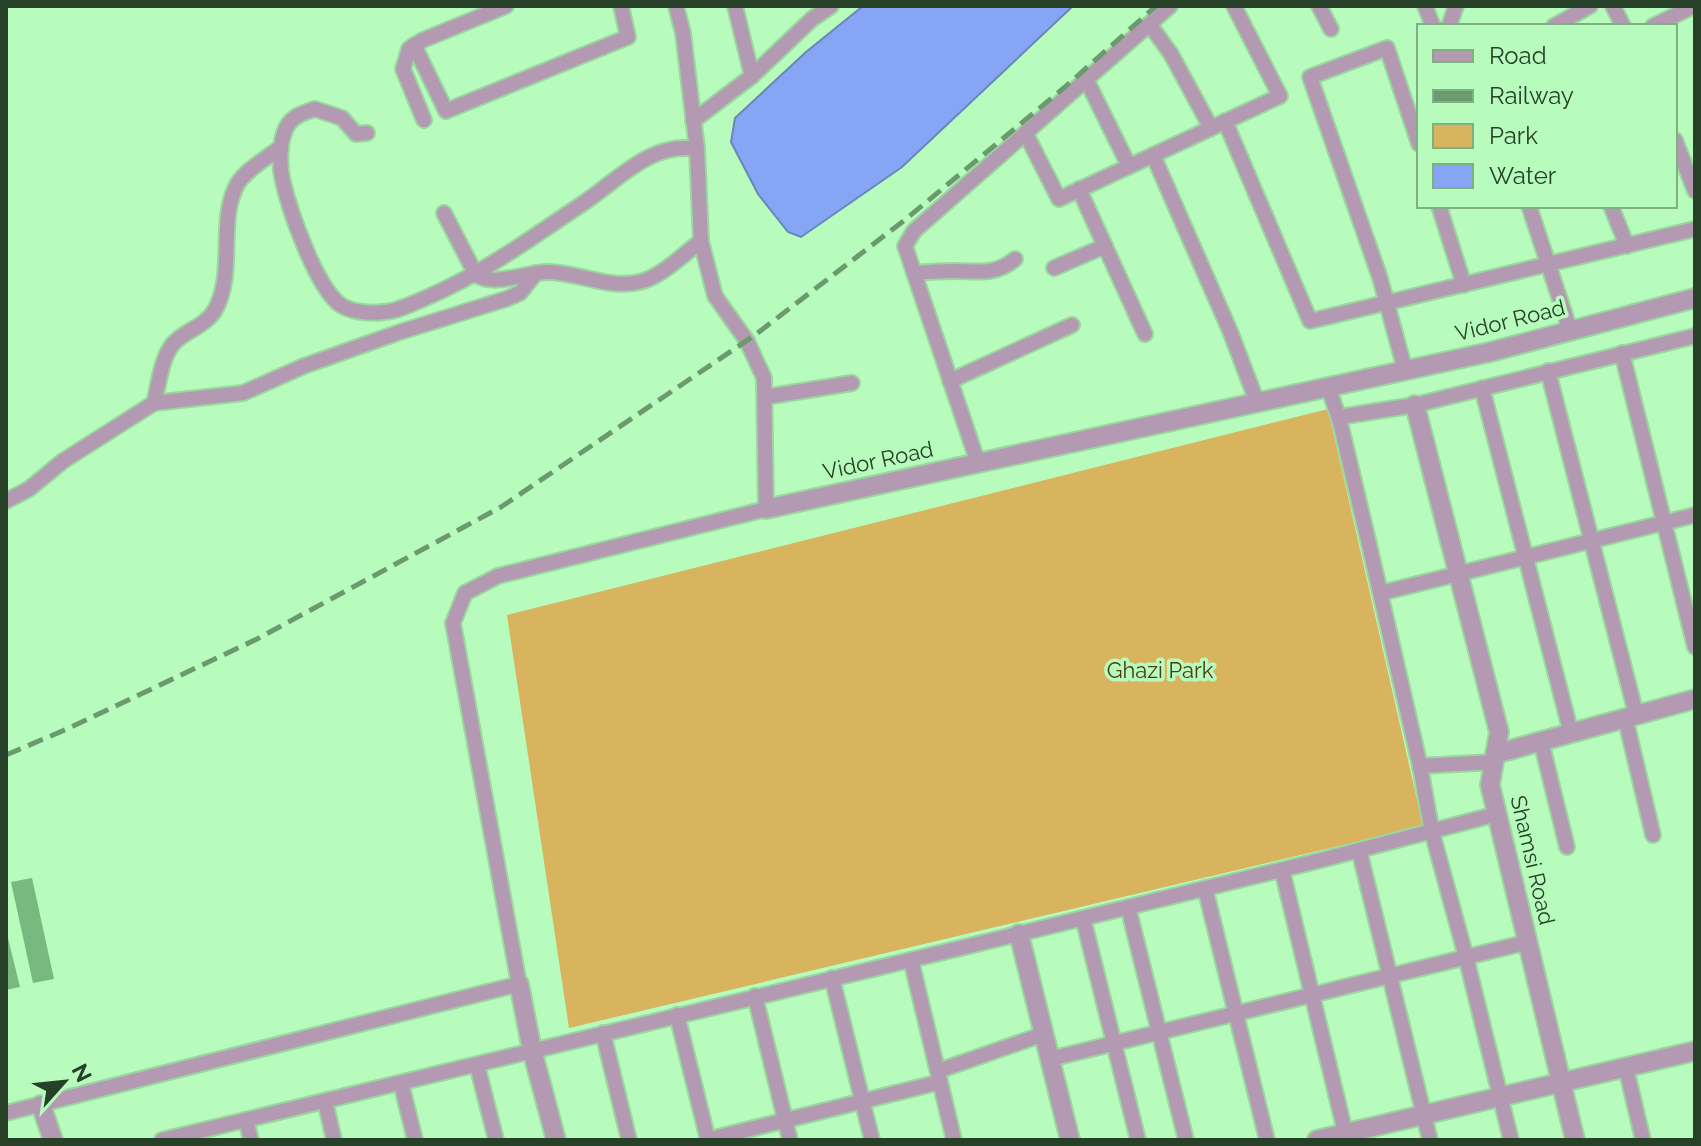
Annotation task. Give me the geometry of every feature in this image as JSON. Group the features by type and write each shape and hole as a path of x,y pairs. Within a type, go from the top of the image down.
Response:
{"street":[{"path":"424,120 403,69 409,49 506,6"},
{"path":"414,45 446,111 628,37 621,6"},
{"path":"676,6 683,33 697,149 701,241 715,296 747,341 764,378 766,509"},
{"path":"735,6 752,76"},
{"path":"693,121 752,76 811,12 831,6"},
{"path":"978,463 905,246 914,231 1170,6"},
{"path":"1319,6 1331,29"},
{"path":"1558,24 1590,6"},
{"path":"1613,6 1622,24"},
{"path":"1657,24 1694,6"},
{"path":"1026,134 1059,199 1280,96 1238,7"},
{"path":"1150,25 1171,54 1211,128"},
{"path":"1405,370 1387,304 1310,77 1387,48 1417,138"},
{"path":"1087,81 1129,166"},
{"path":"367,133 356,134 342,118 315,109 293,118 286,128 281,147 282,181 311,262 338,304 351,310 384,312 476,275 649,157 684,147 697,149"},
{"path":"1225,121 1310,321 1695,229"},
{"path":"1677,145 1695,191"},
{"path":"154,403 170,349 176,341 202,326 215,309 227,252 232,196 240,180 281,147"},
{"path":"1153,155 1230,331 1257,402"},
{"path":"1079,189 1145,334"},
{"path":"1440,208 1464,285"},
{"path":"1530,208 1570,330"},
{"path":"1612,208 1627,246"},
{"path":"444,213 476,275 486,281 555,272 599,283 644,281 701,241"},
{"path":"1054,268 1105,246"},
{"path":"914,273 956,271 984,274 1006,267 1015,259"},
{"path":"6,501 29,489 63,461 154,403 243,393 304,366 506,299 520,293 536,273"},
{"name":"Vidor Road","path":"519,984 453,623 465,593 498,576 766,509 1405,370 1695,298"},
{"path":"950,381 1072,325"},
{"path":"1339,417 1415,405 1695,336"},
{"path":"1622,353 1695,647"},
{"path":"1548,371 1591,540 1653,835"},
{"path":"765,397 852,383"},
{"path":"1328,386 1339,417 1381,593 1432,832 1511,1140"},
{"path":"1482,388 1571,733"},
{"name":"Shamsi Road","path":"1415,405 1499,732 1490,785 1575,1140"},
{"path":"1381,593 1695,515"},
{"path":"1420,766 1495,758 1541,741 1695,699"},
{"path":"1541,741 1567,847"},
{"path":"165,1140 1282,870 1497,814"},
{"path":"1359,850 1430,1140"},
{"path":"1282,870 1347,1137"},
{"path":"1205,888 1267,1140"},
{"path":"1128,907 1186,1140"},
{"path":"1083,918 1138,1140"},
{"path":"1019,934 1070,1140"},
{"path":"1050,1059 1528,942"},
{"path":"911,960 954,1140"},
{"path":"832,978 872,1140"},
{"path":"6,1113 519,984 532,1050 556,1140"},
{"path":"755,996 790,1140"},
{"path":"677,1015 707,1140 863,1101 939,1076 1044,1034"},
{"path":"603,1033 629,1140"},
{"path":"1317,1140 1347,1137 1424,1115 1695,1051"},
{"path":"477,1065 496,1140"},
{"path":"1626,1068 1643,1140"},
{"path":"401,1083 415,1140"},
{"path":"325,1101 334,1140"},
{"path":"41,1105 46,1140"},
{"path":"41,1105 53,1140"},
{"path":"246,1120 251,1140"}],"green space":[{"name":"Ghazi Park","path":"1328,409 1423,826 569,1028 507,615"}],"water":[{"path":"863,6 1073,6 902,167 801,237 788,232 758,194 731,142 735,118 806,52"}],"building":[{"path":"32,878 54,979 33,983 11,882"},
{"path":"6,930 20,987 6,990"}],"railway":[{"path":"6,755 257,639 501,507 755,335 906,219 1065,87 1156,6"}]}
